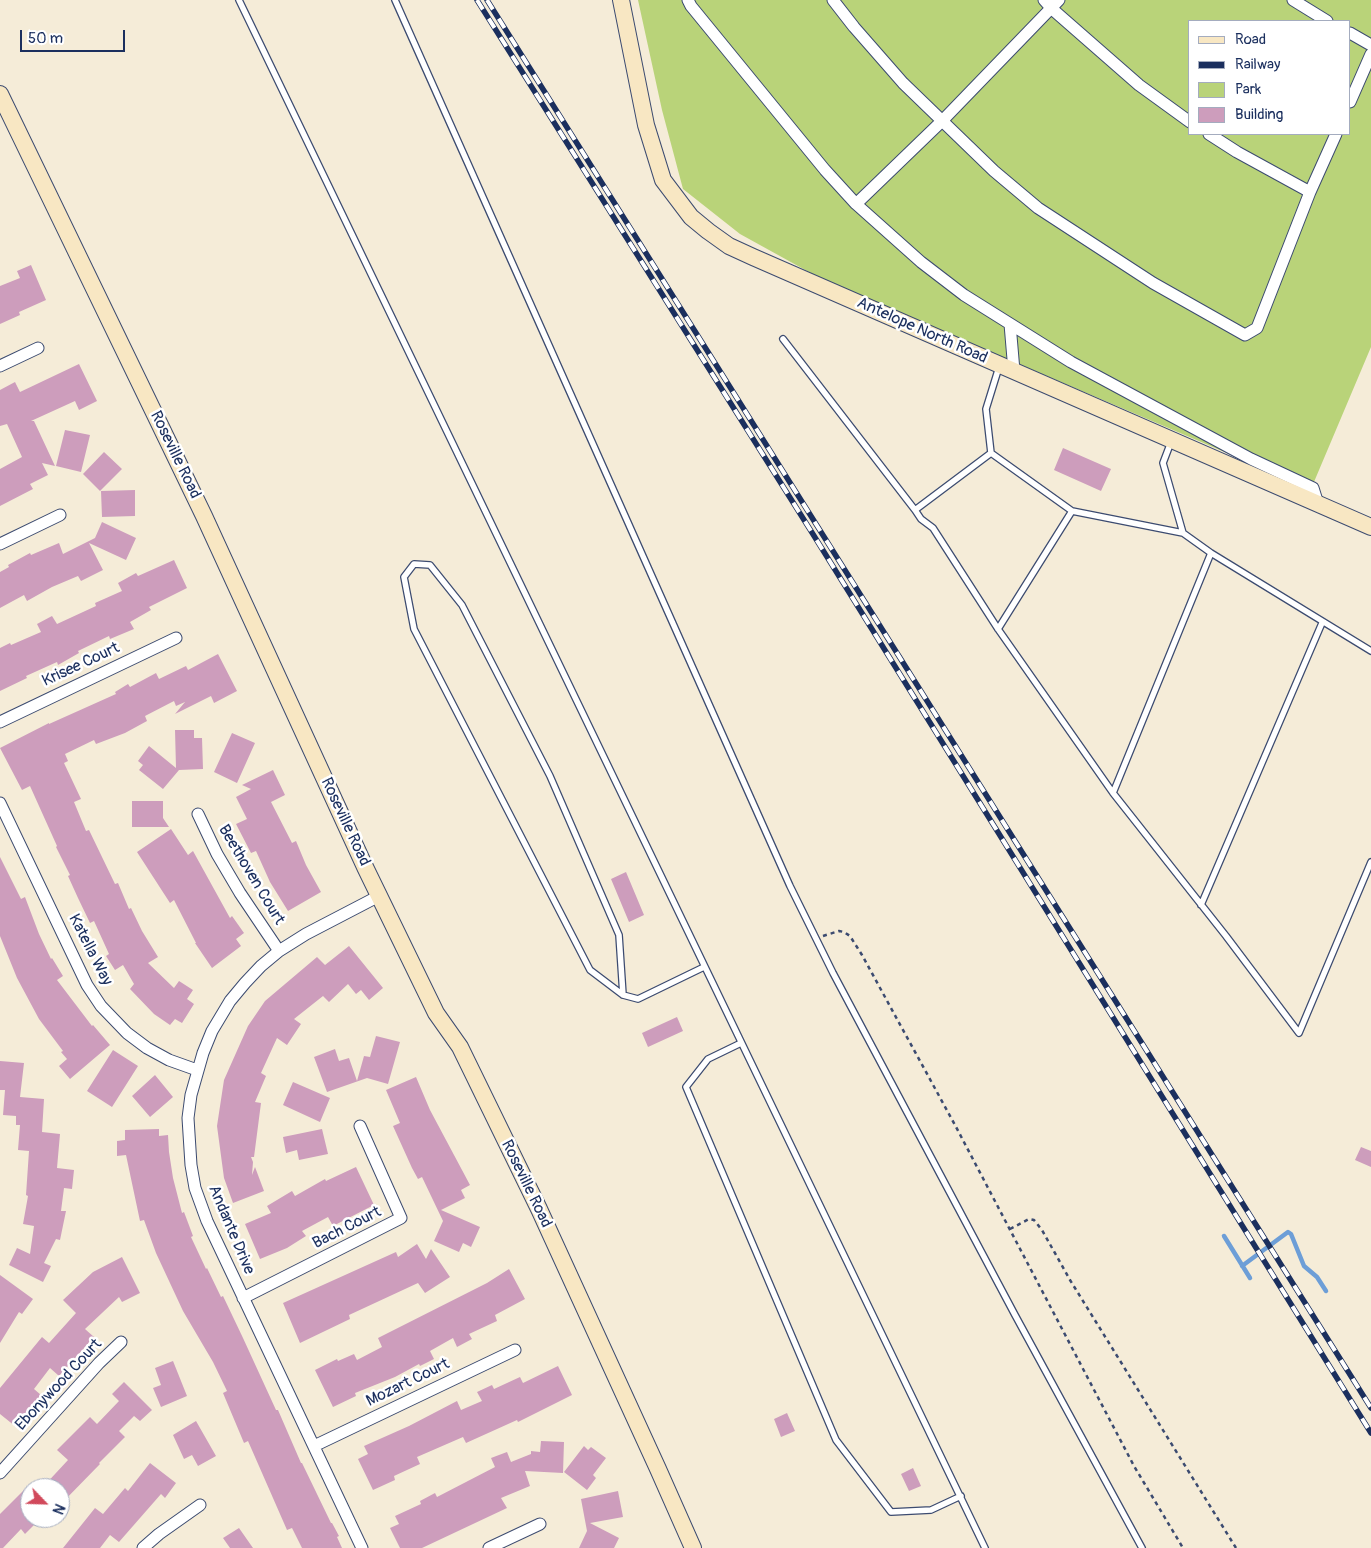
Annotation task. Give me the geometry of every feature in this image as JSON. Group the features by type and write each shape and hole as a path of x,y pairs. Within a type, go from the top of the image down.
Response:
{"main road":[{"name":"Antelope North Road","path":"621,0 646,125 663,180 690,217 708,232 729,246 753,257 1371,527"},
{"name":"Roseville Road","path":"0,94 204,516 379,896 436,1013 460,1047 539,1209 693,1548"}],"street":[{"path":"688,0 825,170 856,204 921,262 964,295 1079,367 1251,459 1313,488 1318,504"},
{"path":"833,0 903,83 994,171 1038,208 1153,283 1245,334 1257,328 1310,192 1336,135"},
{"path":"1293,0 1325,20"},
{"path":"856,204 942,121 1051,3 1139,85 1188,121"},
{"path":"1351,34 1371,45"},
{"path":"1351,100 1371,54"},
{"path":"1211,135 1237,152 1310,192"},
{"path":"1006,368 1010,324"},
{"path":"0,366 38,348"},
{"path":"0,544 60,515"},
{"name":"Krisee Court","path":"0,722 176,638"},
{"name":"Katella Way","path":"0,803 87,985 101,1006 127,1033 147,1048 169,1060 197,1070"},
{"name":"Beethoven Court","path":"198,814 217,854 240,893 279,951"},
{"name":"Andante Drive","path":"362,1548 207,1221 195,1188 190,1165 188,1118 197,1070 212,1031 230,1001 261,966 279,951 306,934 379,896"},
{"name":"Bach Court","path":"243,1298 401,1218 360,1126"},
{"name":"Ebonywood Court","path":"0,1473 99,1362 121,1342"},
{"name":"Mozart Court","path":"314,1446 515,1350"},
{"path":"143,1548 159,1534 200,1505"},
{"path":"489,1548 540,1524"}],"lane":[{"path":"239,0 985,1548"},
{"path":"397,1 790,886 816,939 1015,1315 1142,1548"},
{"path":"783,339 921,519 933,528 998,629 1112,793 1299,1033 1371,862"},
{"path":"1006,368 986,408 991,453 1072,511 1183,533 1211,553 1322,623 1371,651"},
{"path":"1172,440 1162,463 1183,533"},
{"path":"915,510 991,453"},
{"path":"998,629 1072,511"},
{"path":"1112,793 1211,553"},
{"path":"623,995 619,935 550,776 462,605 430,565 414,564 404,577 414,629 590,970 623,995 638,999 704,967"},
{"path":"1201,905 1322,623"},
{"path":"741,1043 708,1059 686,1087 836,1440 891,1512 931,1510 961,1496"}],"path":[{"path":"816,939 830,932 838,931 850,936 950,1116 1134,1466 1183,1548"},
{"path":"1010,1229 1029,1219 1034,1220 1042,1230 1110,1346 1236,1548"}],"green space":[{"path":"638,0 1371,0 1371,347 1311,489 827,282 740,234 683,189 662,110"}],"building":[{"path":"31,265 46,300 19,312 20,315 0,324 0,286 20,278 17,271"},
{"path":"79,364 97,401 79,410 75,401 31,421 34,421 55,466 42,463 48,475 30,484 33,489 0,506 0,469 22,457 7,424 0,426 0,390 15,382 20,392"},
{"path":"65,430 90,435 81,472 56,466"},
{"path":"1063,448 1111,469 1101,491 1054,470"},
{"path":"104,452 122,469 100,491 83,474"},
{"path":"135,490 135,516 102,517 101,491"},
{"path":"102,522 136,538 126,560 89,543 103,570 81,581 78,576 52,587 27,601 24,595 0,608 0,572 9,567 8,565 30,553 31,555 59,543 63,554 95,538"},
{"path":"174,560 187,588 149,607 151,610 130,622 134,629 110,639 109,636 78,651 79,653 58,665 57,662 26,676 27,678 0,691 0,648 41,632 37,624 52,616 57,624 96,606 95,603 122,591 118,583 136,573 138,576"},
{"path":"218,654 237,691 214,703 211,696 175,714 185,702 176,706 174,701 145,716 147,721 125,733 96,744 94,740 65,754 68,761 64,763 81,799 74,802 86,831 89,830 115,884 118,883 129,909 131,908 158,957 148,963 174,988 179,981 193,990 187,999 194,1004 182,1023 175,1019 170,1025 154,1014 130,989 134,984 123,965 115,970 106,956 109,954 94,921 90,923 78,898 68,876 70,875 30,786 22,790 0,748 49,723 116,694 115,692 128,684 130,687 156,673 159,679 186,666 188,670"},
{"path":"175,730 194,730 194,738 202,738 203,769 179,770 163,789 139,770 143,765 138,761 149,746 176,768"},
{"path":"232,733 255,743 237,783 214,772"},
{"path":"273,770 285,795 271,802 292,843 296,841 306,865 321,892 288,911 270,882 256,851 251,853 236,824 247,819 236,797 251,789 242,785"},
{"path":"132,801 163,801 163,818 169,827 132,827"},
{"path":"171,829 188,855 193,851 230,918 232,916 244,933 236,939 241,946 212,968 195,943 174,900 170,903 137,852"},
{"path":"0,857 21,899 25,897 51,959 63,976 57,980 92,1026 110,1045 70,1079 59,1066 67,1059 39,1019 17,978 0,936"},
{"path":"626,872 644,915 629,922 611,879"},
{"path":"349,946 383,988 369,1000 361,990 356,994 348,984 329,1002 323,996 294,1019 301,1024 287,1045 277,1038 261,1073 266,1076 255,1102 261,1103 254,1157 251,1157 253,1162 252,1175 255,1167 264,1191 233,1203 224,1178 217,1126 224,1080 248,1026 265,1001 317,957 325,965"},
{"path":"677,1017 683,1031 648,1047 642,1033"},
{"path":"376,1036 400,1042 388,1084 367,1078 327,1092 314,1057 335,1049 339,1061 349,1058 357,1081 364,1056 370,1057"},
{"path":"113,1050 138,1066 112,1107 87,1091"},
{"path":"0,1061 24,1063 20,1097 44,1099 42,1132 60,1134 57,1168 74,1170 72,1189 64,1188 61,1211 66,1211 60,1240 56,1239 44,1263 51,1266 43,1282 9,1265 17,1248 30,1254 34,1226 23,1224 28,1196 26,1195 29,1151 18,1150 20,1125 16,1125 16,1116 3,1115 5,1090 0,1090"},
{"path":"155,1075 173,1097 150,1117 132,1096"},
{"path":"416,1077 430,1110 470,1185 461,1190 465,1198 441,1210 480,1227 471,1247 463,1243 459,1252 434,1241 443,1221 422,1177 418,1179 412,1168 393,1126 400,1123 386,1090"},
{"path":"293,1082 330,1098 320,1122 283,1105"},
{"path":"159,1129 159,1136 168,1135 173,1178 182,1213 184,1212 193,1236 191,1237 221,1297 223,1296 276,1410 278,1410 301,1463 339,1536 337,1537 342,1548 302,1548 292,1528 287,1530 248,1441 244,1443 223,1393 227,1391 213,1362 183,1311 156,1253 144,1220 140,1221 126,1155 117,1156 117,1141 125,1140 125,1130"},
{"path":"322,1129 328,1154 299,1160 297,1150 286,1153 283,1137"},
{"path":"1361,1147 1371,1151 1371,1167 1355,1160"},
{"path":"356,1167 374,1205 333,1226 328,1217 302,1231 306,1236 287,1248 260,1259 245,1224 271,1213 267,1206 292,1191 295,1196 325,1179 326,1181"},
{"path":"417,1244 426,1259 431,1249 450,1277 425,1293 418,1283 349,1315 350,1319 300,1343 283,1303 396,1252 398,1257"},
{"path":"122,1257 140,1293 122,1302 119,1297 85,1329 94,1337 59,1376 50,1368 34,1389 41,1395 15,1426 0,1414 0,1388 42,1337 49,1343 76,1313 63,1300 93,1272"},
{"path":"509,1269 525,1299 495,1315 497,1321 469,1334 472,1339 457,1347 453,1338 430,1351 434,1359 355,1393 356,1396 333,1407 315,1370 337,1359 338,1361 354,1354 357,1360 382,1347 378,1338 487,1283"},
{"path":"0,1275 33,1299 22,1314 19,1312 0,1343"},
{"path":"173,1361 187,1396 161,1407 153,1388 161,1385 155,1368"},
{"path":"558,1366 572,1395 518,1422 517,1420 466,1443 463,1437 417,1457 420,1464 394,1476 395,1480 373,1490 358,1459 368,1454 364,1446 409,1426 457,1401 461,1410 482,1401 477,1392 492,1385 494,1389 520,1377 523,1383"},
{"path":"124,1382 152,1410 140,1421 134,1416 119,1431 125,1437 70,1495 70,1478 51,1478 68,1460 57,1450 90,1417 97,1424 119,1401 112,1394"},
{"path":"787,1413 795,1431 781,1437 774,1419"},
{"path":"196,1421 216,1456 198,1466 192,1455 184,1459 173,1435"},
{"path":"541,1441 564,1442 563,1473 525,1471 530,1486 501,1498 507,1508 422,1548 400,1548 390,1528 399,1524 395,1516 421,1504 420,1501 435,1493 437,1497 495,1467 491,1458 507,1452 511,1462 531,1454 531,1451 540,1452"},
{"path":"584,1446 588,1450 591,1447 606,1458 593,1475 596,1478 587,1490 564,1472"},
{"path":"150,1463 176,1483 165,1498 161,1494 119,1542 110,1535 100,1548 63,1548 95,1508 103,1514 125,1488 128,1491"},
{"path":"913,1468 921,1486 909,1491 901,1474"},
{"path":"618,1491 623,1517 590,1523 619,1538 614,1548 579,1548 587,1531 581,1499"},
{"path":"20,1494 20,1528 31,1528 25,1534 21,1529 3,1548 0,1548 0,1514"},
{"path":"239,1528 253,1548 230,1548 223,1538"}],"waterway":[{"path":"1242,1266 1288,1232 1291,1234 1304,1266 1317,1277 1326,1291"},
{"path":"1224,1236 1250,1278"}],"railway":[{"path":"477,0 811,531 1371,1433"},
{"path":"487,0 1371,1408"}]}
